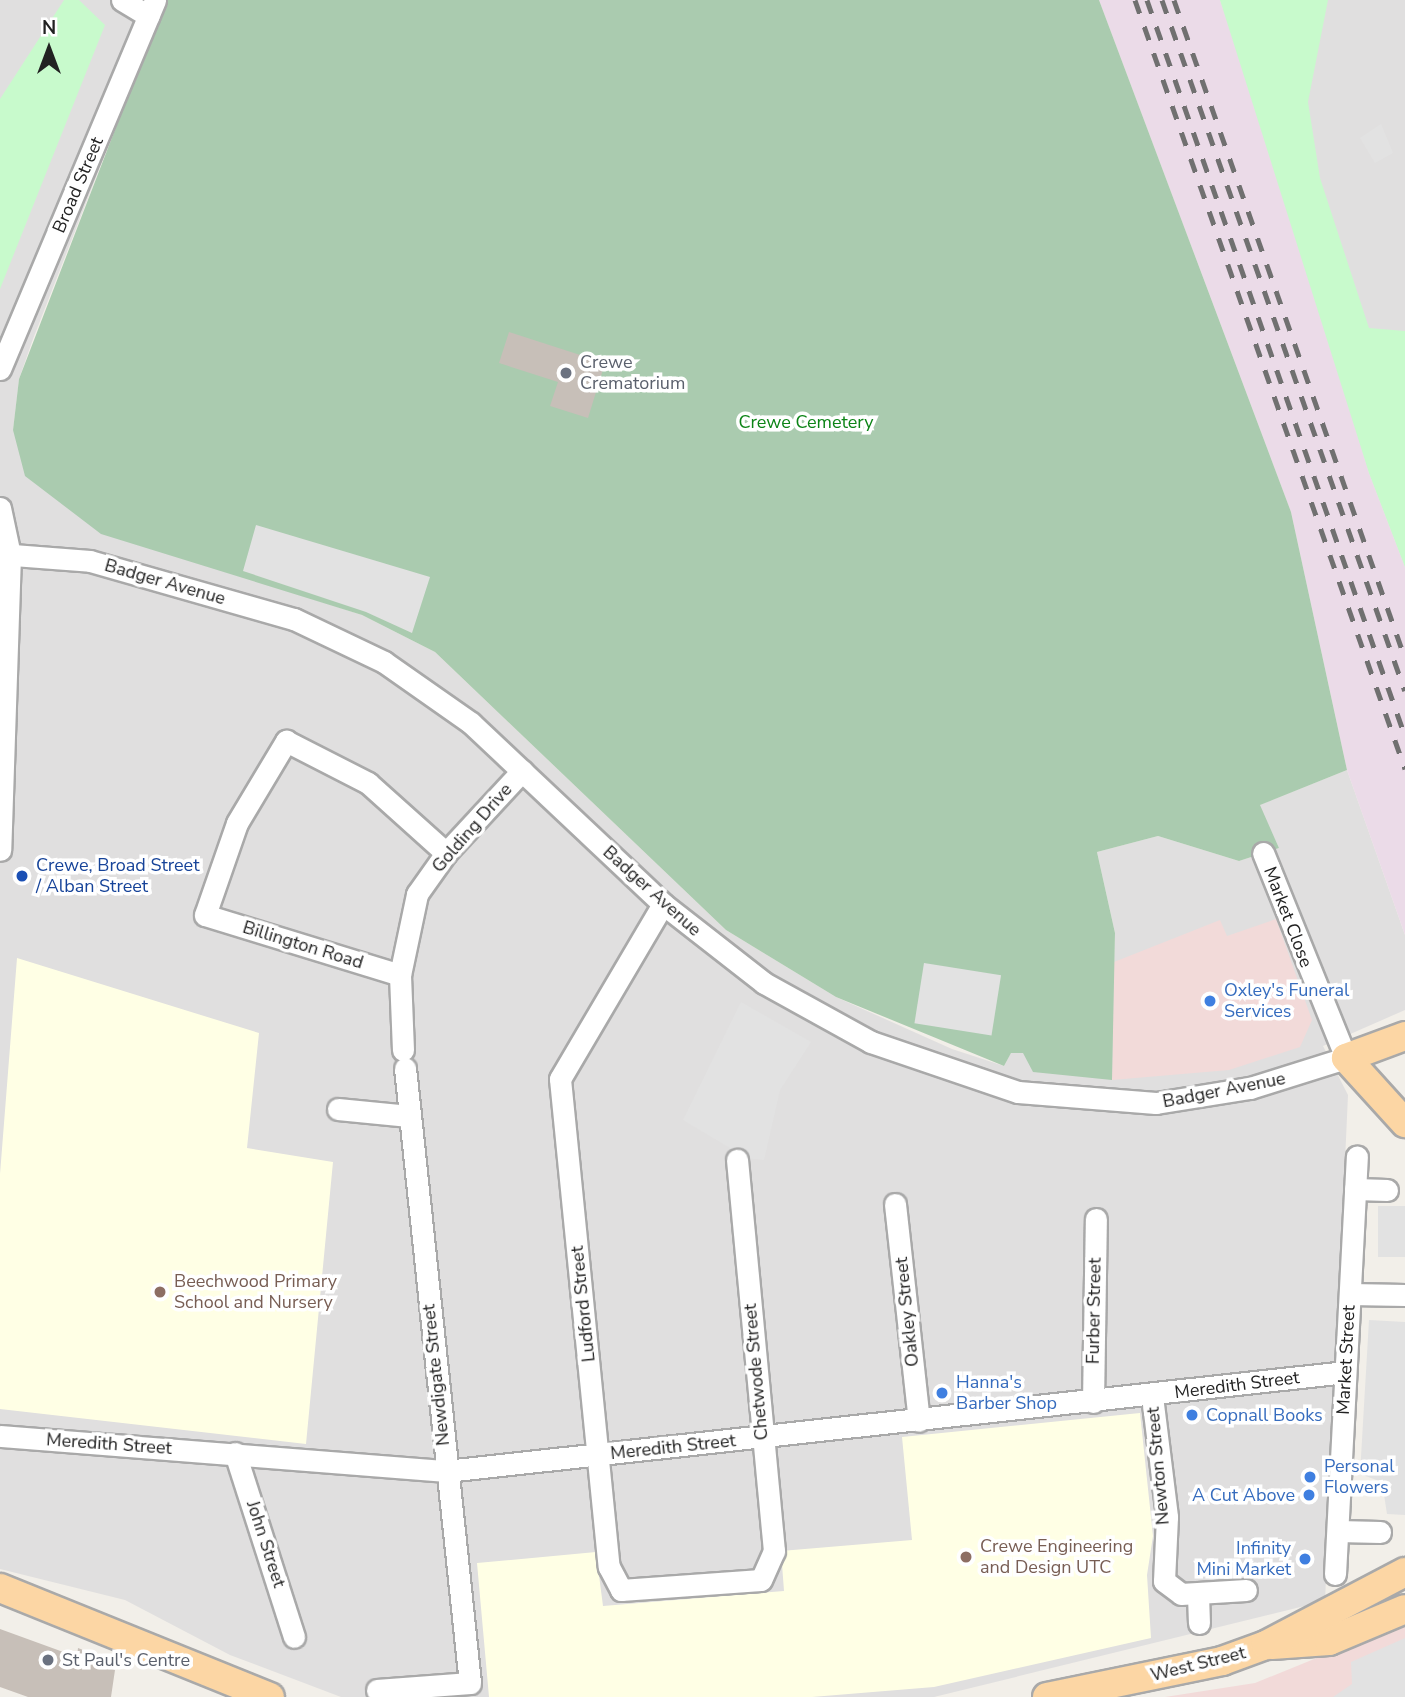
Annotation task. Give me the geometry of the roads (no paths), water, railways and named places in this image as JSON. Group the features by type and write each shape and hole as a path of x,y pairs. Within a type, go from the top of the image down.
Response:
{"main road":[{"path":"1405,1036 1346,1058 1405,1123"},
{"name":"West Street","path":"1047,1697 1222,1661 1266,1645 1405,1572"},
{"path":"0,1588 270,1697"},
{"name":"West Street","path":"1266,1645 1329,1642 1405,1609"}],"street":[{"path":"122,0 152,8"},
{"name":"Broad Street","path":"0,369 152,8"},
{"path":"0,508 5,554 0,850"},
{"name":"Badger Avenue","path":"5,554 90,561 295,619 384,662 471,723 663,904 764,983 871,1042 1018,1092 1156,1103 1250,1088 1346,1058"},
{"name":"Billington Road","path":"400,975 205,915 237,823 286,740 368,783 446,853"},
{"name":"Golding Drive","path":"404,1059 400,975 417,894 446,853 522,771"},
{"name":"Market Close","path":"1263,853 1346,1058"},
{"name":"Ludford Street","path":"663,904 559,1079 609,1567 621,1590 761,1580"},
{"name":"Newdigate Street","path":"377,1690 470,1683 404,1059"},
{"path":"338,1109 409,1116"},
{"name":"Market Street","path":"1335,1574 1357,1157"},
{"name":"Chetwode Street","path":"737,1160 774,1551 761,1580"},
{"path":"1355,1189 1387,1190"},
{"name":"Oakley Street","path":"895,1204 919,1421"},
{"name":"Furber Street","path":"1093,1402 1096,1219"},
{"path":"1350,1294 1405,1295"},
{"name":"Meredith Street","path":"0,1436 446,1471 1152,1396 1345,1372"},
{"name":"Newton Street","path":"1152,1396 1167,1517 1164,1581 1181,1594 1246,1590"},
{"name":"John Street","path":"235,1453 294,1637"},
{"path":"1338,1531 1380,1532"},
{"path":"1198,1595 1199,1623"}],"railway":[{"path":"1135,0 1405,769"},
{"path":"1147,0 1405,736"},
{"path":"1162,0 1405,691"},
{"path":"1174,0 1405,658"}],"place":[{"name":"Crewe Crematorium","path":"566,373"},
{"name":"Crewe, Broad Street / Alban Street","path":"22,876"},
{"name":"Oxley's Funeral Services","path":"1210,1001"},
{"name":"Beechwood Primary School and Nursery","path":"160,1292"},
{"name":"Hanna's Barber Shop","path":"942,1393"},
{"name":"Copnall Books","path":"1192,1415"},
{"name":"Personal Flowers","path":"1310,1477"},
{"name":"A Cut Above","path":"1309,1495"},
{"name":"Crewe Engineering and Design UTC","path":"966,1557"},
{"name":"Infinity Mini Market","path":"1305,1559"},
{"name":"St Paul's Centre","path":"48,1660"}],"park label":[{"name":"Crewe Cemetery","path":"806,422"}]}
